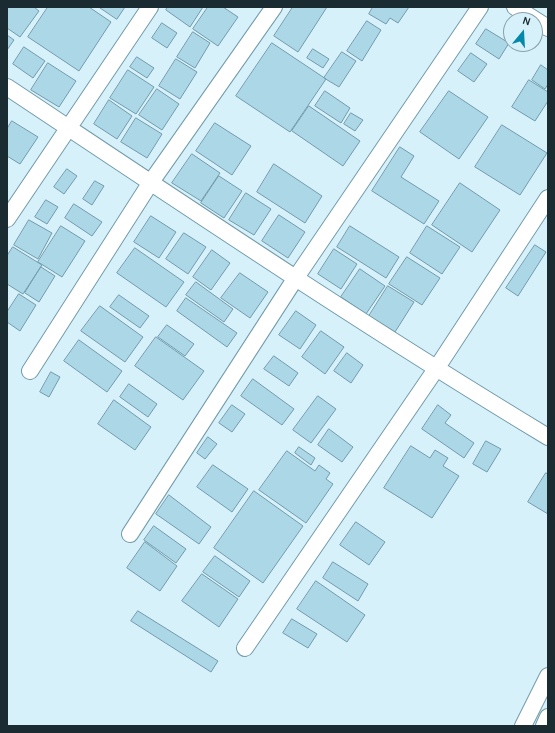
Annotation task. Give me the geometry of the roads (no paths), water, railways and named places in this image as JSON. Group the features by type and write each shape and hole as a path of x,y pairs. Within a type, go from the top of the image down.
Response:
{"street":[{"path":"7,219 150,7"},
{"path":"30,371 151,182 274,7"},
{"path":"130,534 295,279 480,7"},
{"path":"515,7 548,28"},
{"path":"7,87 295,279 436,369 548,437"},
{"path":"245,648 436,369 548,198"},
{"path":"523,726 548,676"},
{"path":"544,726 548,717"}]}
